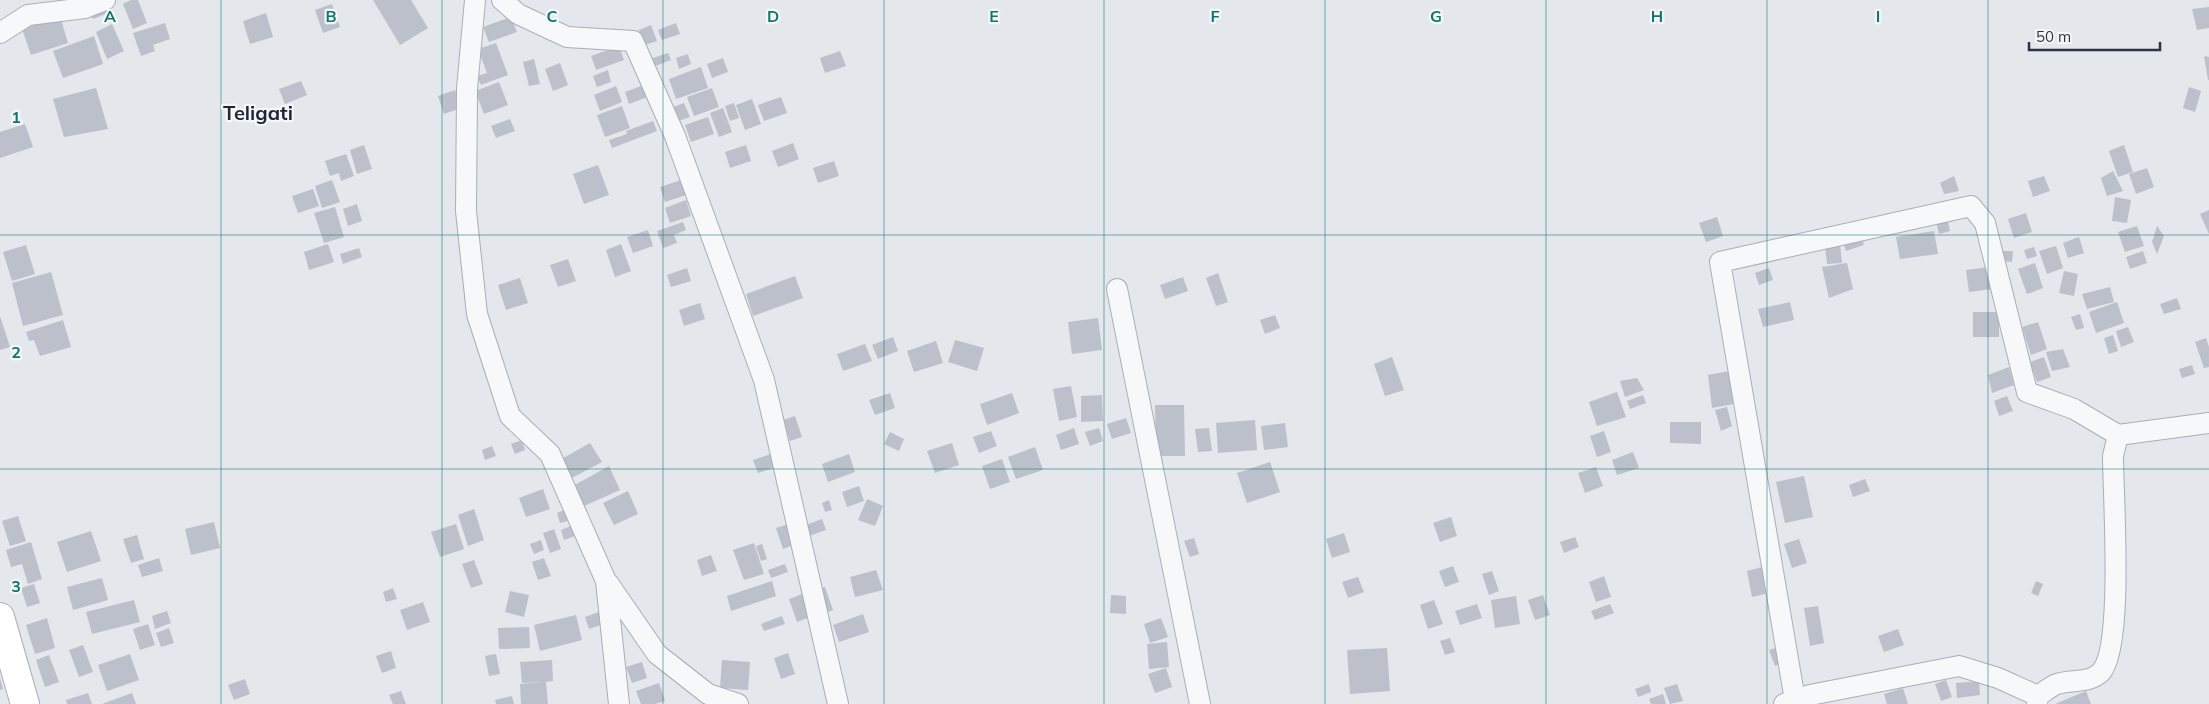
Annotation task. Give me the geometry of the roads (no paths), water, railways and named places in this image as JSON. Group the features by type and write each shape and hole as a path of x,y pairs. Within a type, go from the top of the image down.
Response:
{"main road":[{"path":"0,617 25,704"}],"street":[{"path":"0,33 28,15 85,8 105,0"},
{"path":"475,0 467,89 466,211 477,314 510,416 550,454 606,581 657,654 708,694 738,704"},
{"path":"502,0 518,14 567,37 633,41 675,136 764,380 838,704"},
{"path":"2118,435 2113,456 2116,608 2110,654 2100,672 2083,681 2057,684 2037,700 1998,678 1959,666 1810,694 1790,702 1720,262 1971,206 1985,223 2027,392 2074,410 2118,435 2209,423"},
{"path":"1116,289 1200,704"},
{"path":"606,581 619,704"}],"district":[{"name":"Teligati","path":"258,112"}]}
